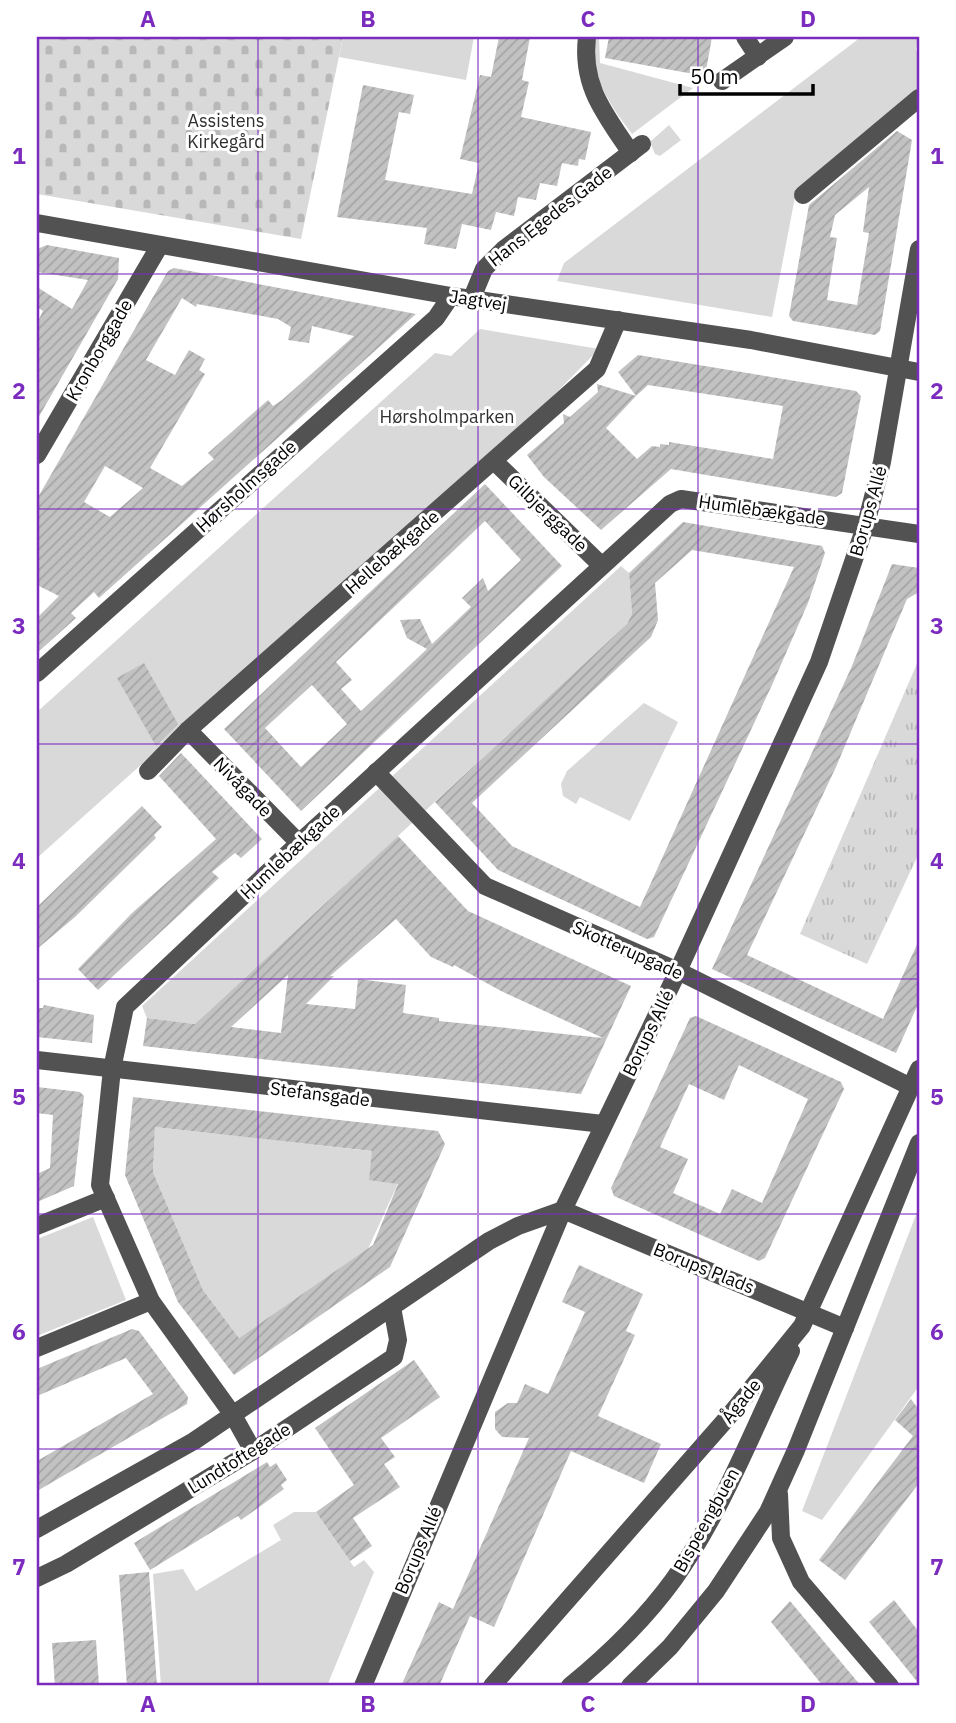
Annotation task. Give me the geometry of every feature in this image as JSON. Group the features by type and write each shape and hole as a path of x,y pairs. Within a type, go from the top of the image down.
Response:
{"street":[{"name":"Hans Egedes Gade","path":"472,298 484,269 503,250 636,148 597,101 587,76 587,37"},
{"path":"745,37 758,57"},
{"path":"722,80 785,37"},
{"path":"803,195 919,98"},
{"name":"Jagtvej","path":"37,223 452,296 765,342 919,372"},
{"name":"Kronborggade","path":"37,456 160,246"},
{"name":"Borups Allé","path":"363,1686 563,1209 678,971 819,662 866,524 882,462 919,249"},
{"name":"Hørsholmsgade","path":"37,673 436,318 452,296"},
{"name":"Hellebækgade","path":"148,771 188,730 495,462 597,369 618,320"},
{"name":"Gilbjerggade","path":"495,462 600,564"},
{"name":"Humlebækgade","path":"253,1451 233,1415 151,1301 100,1185 112,1069 125,1007 600,564 670,503 681,499 866,524 919,534"},
{"name":"Nivågade","path":"188,730 299,843"},
{"name":"Skotterupgade","path":"376,772 485,886 678,971 911,1087"},
{"name":"Stefansgade","path":"37,1060 603,1124"},
{"name":"Ågade","path":"492,1686 729,1416 806,1319 919,1069"},
{"path":"630,1686 692,1621 757,1530 779,1491 919,1143"},
{"path":"37,1226 106,1198"},
{"path":"37,1529 170,1455 233,1415 489,1241 518,1226 563,1209"},
{"name":"Borups Plads","path":"563,1209 806,1319 845,1328"},
{"path":"37,1348 151,1301"},
{"name":"Lundtoftegade","path":"37,1578 66,1564 253,1451 394,1357 398,1340 392,1307"},
{"name":"Bispeengbuen","path":"570,1686 629,1633 653,1606 687,1558 710,1520 806,1319"},
{"path":"779,1491 781,1538 801,1582 890,1686"}],"green space":[{"name":"Assistens Kirkegård","path":"37,37 343,37 301,239 37,194"},
{"path":"343,37 474,37 466,80 339,57"},
{"path":"594,37 599,37 600,63 693,88 632,134 609,100 598,77"},
{"path":"861,37 919,37 916,50 919,54 919,90 796,192 772,317 557,281 564,263"},
{"path":"669,125 681,140 660,156 655,154 650,142"},
{"name":"Hørsholmparken","path":"480,329 599,349 557,392 37,858 37,712 435,353 451,356"},
{"path":"621,566 629,573 632,614 627,624 195,1024 147,1018 142,1006"},
{"path":"919,659 919,853 867,964 800,934"},
{"path":"644,703 678,722 630,821 580,797 576,804 563,796 561,784 567,771"},
{"path":"155,1127 406,1155 409,1159 368,1249 239,1338 203,1290 153,1172"},
{"path":"919,1207 919,1386 822,1520 802,1511"},
{"path":"93,1217 126,1300 37,1336 37,1239"},
{"path":"294,1512 316,1512 354,1567 364,1560 374,1572 327,1686 161,1686 153,1574 183,1569 196,1591 281,1540 273,1525"}],"building":[{"path":"499,37 530,37 522,80 529,82 521,117 591,132 585,160 579,159 578,166 562,163 557,186 540,183 536,200 518,197 514,216 496,212 491,230 462,224 456,249 424,244 427,228 337,217 363,85 414,95 410,114 399,112 385,180 472,194 479,163 460,159 480,75 491,77"},
{"path":"609,37 712,37 705,76 605,58"},
{"path":"897,131 912,140 880,331 875,335 793,321 789,316 809,205","holes":["869,187 863,232 869,233 857,305 827,300 837,238 830,237 835,215"]},
{"path":"47,245 119,258 118,279 37,420 37,323 43,311 37,307 37,287 72,309 88,280 37,272 37,249"},
{"path":"174,268 416,314 99,598 94,592 71,613 76,618 37,653 37,618 59,596 37,585 37,499 168,271","holes":["182,298 196,307 197,304 278,319 291,327 288,340 309,343 312,326 354,336 282,400 273,406 268,400 208,453 214,459 182,486 150,468 205,374 199,370 205,359 189,350 175,375 146,360","105,466 143,488 110,517 84,502"]},
{"path":"638,355 856,391 861,396 842,493 836,497 671,469 601,530 544,477 527,455 564,423 563,414 570,417 598,392 597,384 636,396 618,372","holes":["648,385 783,406 773,459 669,442 669,445 652,446 637,459 606,428"]},
{"path":"485,484 562,566 301,811 224,729","holes":["485,521 521,560 488,591 483,578 462,598 471,607 432,644 420,619 400,620 407,638 427,649 361,711 341,689 352,680 336,662","312,685 347,724 301,767 265,728"]},
{"path":"683,522 822,546 825,553 808,603 772,685 654,937 647,939 498,870 435,802 627,624 632,614 629,573","holes":["692,550 794,567 640,907 512,846 472,803 651,637 658,620 655,583"]},
{"path":"892,564 919,568 919,592 907,599 836,767 747,955 883,1019 919,940 919,1002 896,1053 712,969 852,666"},
{"path":"144,663 178,724 156,746 117,678"},
{"path":"181,753 262,839 241,858 235,853 212,872 219,878 98,990 78,969 132,913 216,839 159,776"},
{"path":"142,806 162,827 154,835 156,838 75,917 37,949 37,907"},
{"path":"398,836 468,911 631,986 581,1094 143,1046 147,1018 195,1024","holes":["396,919 431,957 453,967 454,965 501,991 603,1038 439,1021 439,1018 403,1013 406,985 358,979 355,1009 306,1004 334,976 330,976","288,975 281,1033 231,1027"]},
{"path":"44,1005 94,1015 92,1043 37,1037 37,1008 43,1008"},
{"path":"696,1016 841,1082 844,1089 765,1258 759,1261 614,1196 611,1188 690,1018","holes":["739,1065 808,1099 762,1203 732,1189 720,1214 673,1193 688,1159 660,1147 689,1084 724,1100"]},
{"path":"37,1087 80,1092 84,1096 74,1186 37,1202 37,1174 50,1168 53,1115 37,1113"},
{"path":"133,1097 438,1131 445,1144 390,1267 234,1375 178,1302 125,1175","holes":["155,1127 372,1151 369,1180 398,1184 373,1245 239,1338 203,1290 153,1172"]},
{"path":"579,1265 643,1294 626,1331 635,1335 598,1416 661,1444 644,1483 571,1451 494,1627 470,1616 439,1686 401,1686 439,1602 453,1609 529,1438 502,1437 495,1429 495,1412 508,1403 517,1403 525,1384 548,1394 585,1312 562,1302"},
{"path":"132,1329 139,1331 188,1397 187,1404 37,1491 37,1461 153,1394 126,1358 37,1396 37,1369"},
{"path":"414,1360 440,1397 381,1438 395,1457 384,1464 400,1487 353,1518 372,1546 350,1561 316,1512 354,1485 315,1428"},
{"path":"911,1399 919,1410 919,1483 845,1580 819,1560 913,1436 895,1420"},
{"path":"267,1462 270,1467 276,1463 287,1480 281,1485 284,1489 241,1520 238,1516 150,1570 134,1543"},
{"path":"149,1572 157,1686 127,1686 119,1575"},
{"path":"894,1600 919,1632 919,1684 869,1622"},
{"path":"790,1601 861,1686 823,1686 771,1622"},
{"path":"96,1640 99,1686 55,1686 52,1643"}]}
